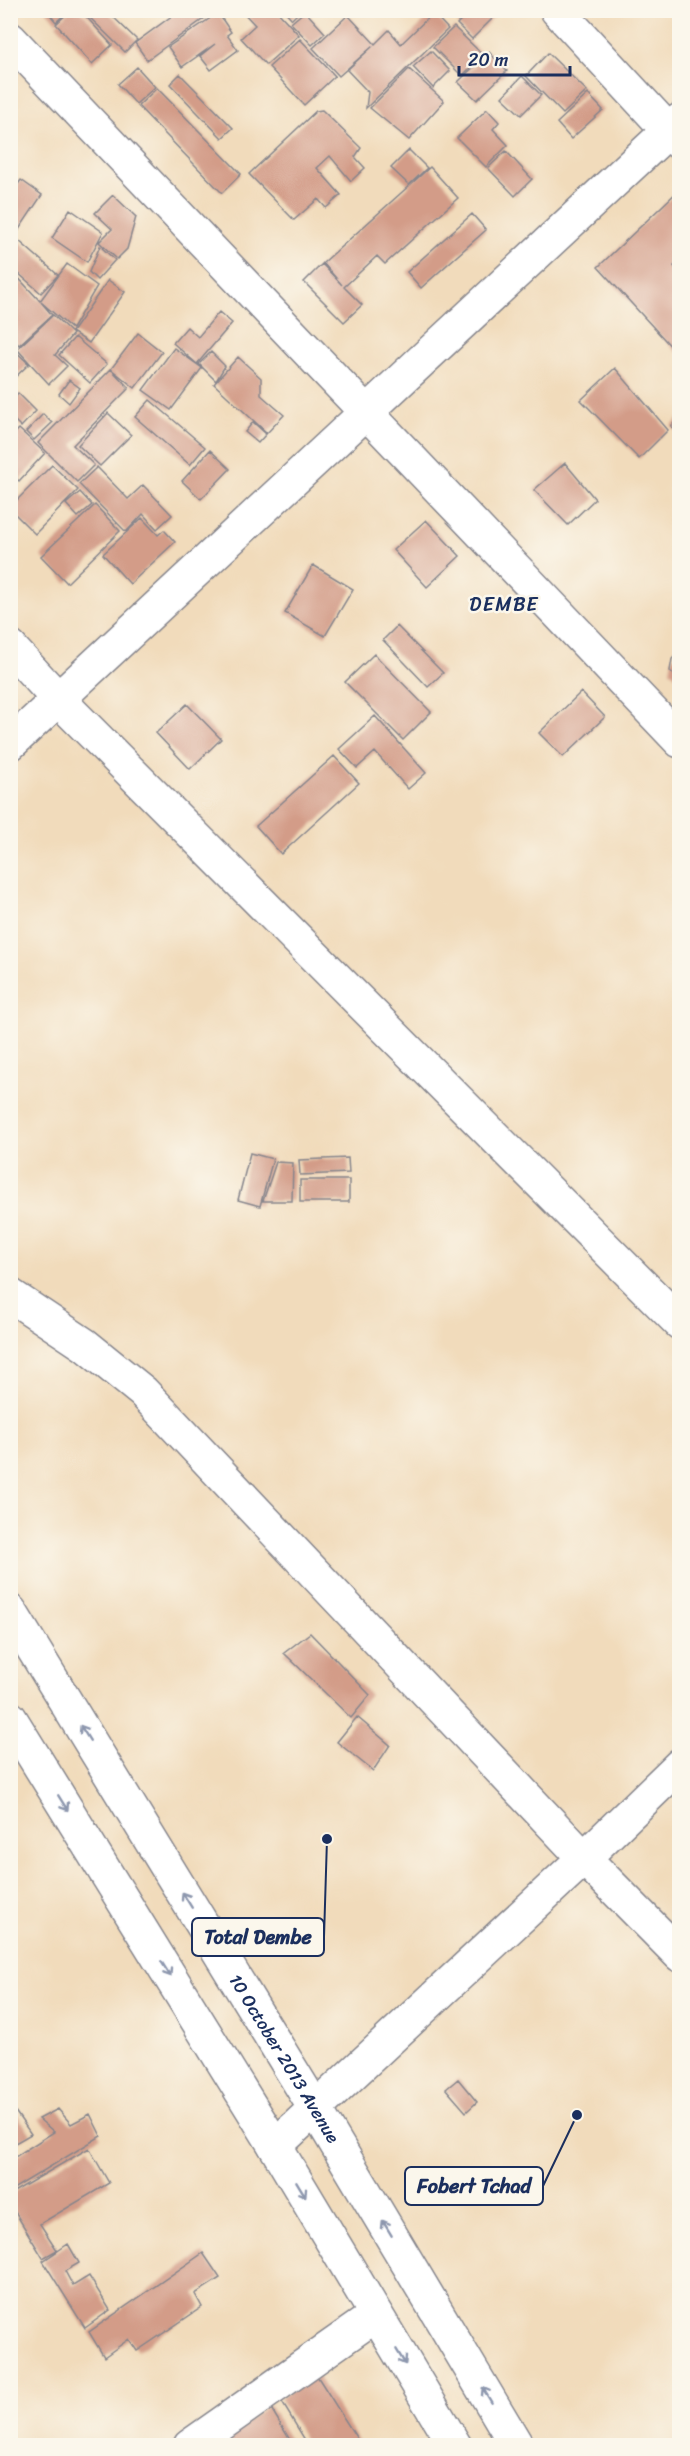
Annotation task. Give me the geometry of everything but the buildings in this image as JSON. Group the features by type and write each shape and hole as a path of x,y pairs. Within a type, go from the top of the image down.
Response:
{"main road":[{"path":"10,744 366,413 676,131 557,10"},
{"path":"10,39 680,741"},
{"path":"10,647 59,700 680,1323"},
{"path":"10,1295 85,1345 142,1392 584,1858 680,1955"},
{"name":"10 October 2013 Avenue","path":"10,1611 316,2110 517,2445"},
{"path":"10,1718 275,2146 454,2445"},
{"path":"275,2146 584,1858 680,1765"},
{"path":"190,2445 376,2315"}],"place":[{"name":"Total Dembe","path":"327,1839"},
{"name":"Fobert Tchad","path":"577,2115"}],"district":[{"name":"DEMBE","path":"504,604"}]}
